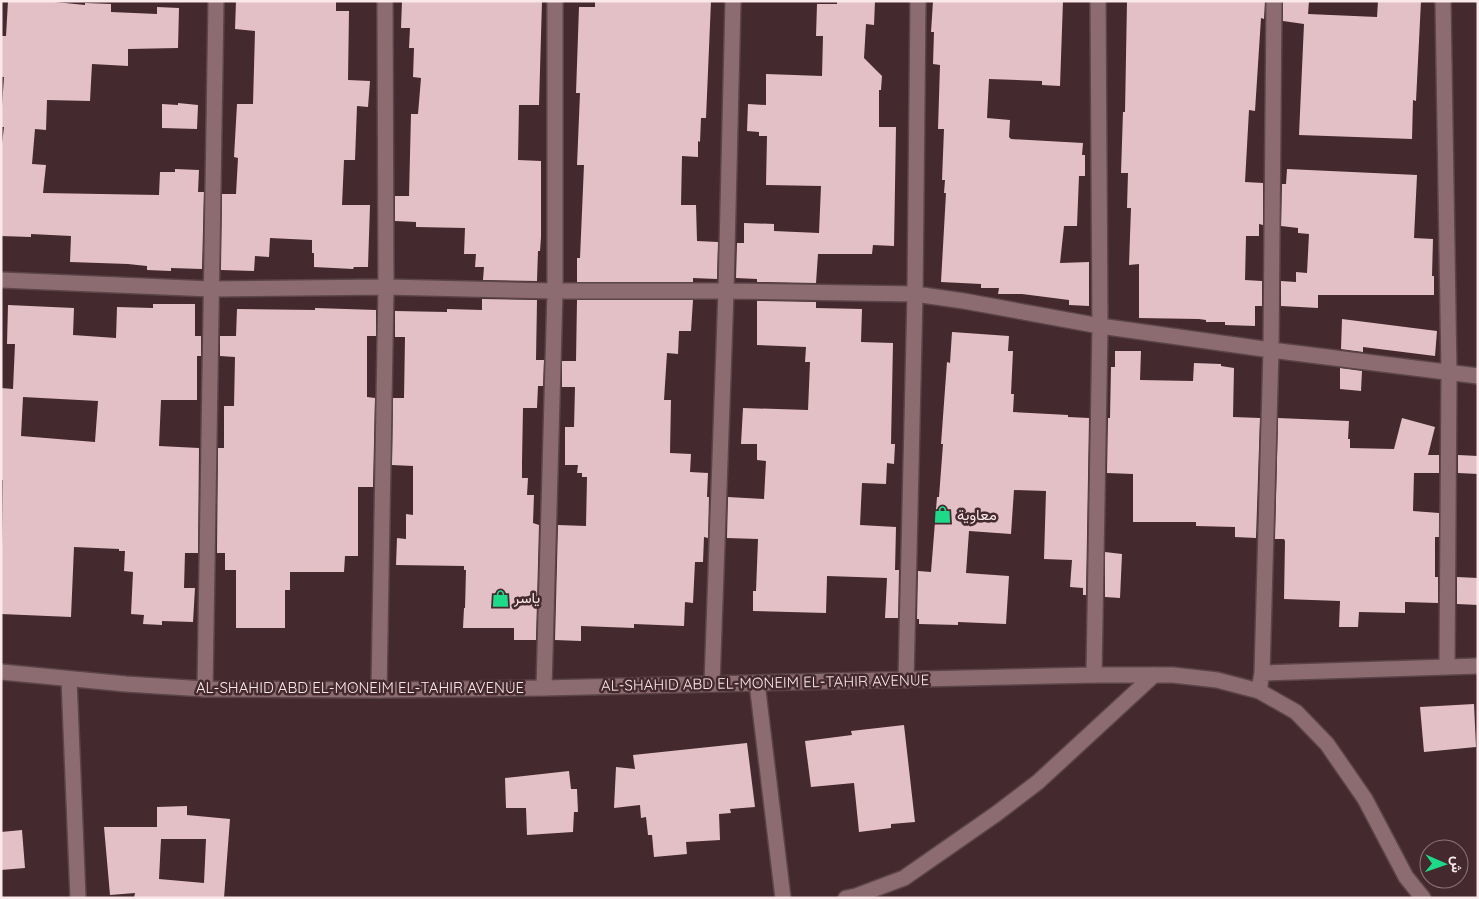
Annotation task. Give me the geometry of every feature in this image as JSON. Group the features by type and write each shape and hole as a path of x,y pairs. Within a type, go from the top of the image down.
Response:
{"street":[{"path":"205,689 216,1"},
{"path":"379,690 386,287 385,1"},
{"path":"544,688 555,291 555,1"},
{"path":"712,684 734,1"},
{"path":"906,680 916,294 918,1"},
{"path":"1094,675 1100,326 1098,1"},
{"path":"1259,691 1262,673 1271,350 1274,1"},
{"path":"1443,1 1449,373 1447,666"},
{"path":"1,280 211,289 386,287 555,291 916,294 1100,326 1478,376"},
{"path":"1262,673 1478,666"},
{"name":"AL-SHAHID ABD EL-MONEIM EL-TAHIR AVENUE","path":"1,672 126,684 205,689 379,690 544,688 1094,675 1173,675 1217,680 1259,691 1296,712 1327,744 1365,799 1406,877 1423,898"},
{"path":"846,898 904,878 996,814 1038,782 1154,675"},
{"path":"69,679 78,898"},
{"path":"757,683 783,898"}],"building":[{"path":"8,1 45,1 85,5 85,3 111,4 111,12 157,14 157,7 179,8 178,48 128,49 128,66 92,64 90,101 47,100 46,130 35,129 32,164 46,165 43,193 159,195 160,172 175,172 175,169 199,170 198,192 204,192 202,269 171,268 171,271 147,270 147,266 128,264 70,262 71,236 31,234 31,237 1,236 1,152 4,127 1,127 1,121 4,77 1,77 1,36 6,36"},
{"path":"236,1 336,1 336,11 349,11 348,80 370,81 368,107 357,106 355,160 344,160 342,205 370,205 368,267 354,267 353,269 314,267 312,240 270,238 269,257 255,256 254,271 221,270 222,194 236,194 238,158 234,157 237,104 253,104 255,31 235,29"},
{"path":"402,1 542,1 539,105 519,105 518,160 541,161 541,237 540,251 538,251 537,281 483,280 484,267 475,267 476,254 464,254 465,228 416,227 416,222 395,221 395,196 409,196 411,114 418,114 421,78 413,77 414,48 409,48 410,28 401,28"},
{"path":"595,1 711,1 706,118 701,118 698,157 682,156 681,205 696,205 697,241 718,242 717,279 693,278 693,282 577,282 577,258 580,258 584,165 577,165 580,93 576,93 579,7 595,7"},
{"path":"837,1 875,1 874,25 866,24 864,58 882,76 881,90 879,90 879,127 896,127 894,246 873,245 872,254 818,254 816,283 757,282 757,279 736,278 737,243 744,243 744,223 774,224 774,231 819,233 821,186 766,185 767,136 759,136 759,132 747,131 748,104 766,105 766,74 822,76 823,36 816,36 817,4 837,4"},
{"path":"933,1 1063,1 1060,86 1042,85 1042,81 989,79 987,118 1010,120 1009,137 1011,139 1083,143 1082,155 1085,155 1085,176 1079,176 1077,226 1064,226 1060,263 1089,262 1089,306 1069,305 1069,300 1022,294 998,294 999,288 981,288 981,284 941,282 946,193 944,193 945,180 942,180 944,129 938,129 940,65 933,64 934,32 931,32"},
{"path":"1127,1 1265,1 1264,19 1261,18 1255,111 1249,110 1245,182 1263,183 1263,225 1259,224 1259,236 1246,236 1245,280 1262,281 1262,306 1255,306 1255,326 1225,325 1225,322 1206,322 1206,320 1199,319 1139,318 1139,264 1129,265 1131,208 1127,208 1128,173 1121,173 1123,112 1125,112"},
{"path":"1283,1 1309,1 1308,14 1377,17 1378,1 1421,1 1416,101 1413,100 1412,139 1299,135 1304,24 1283,21"},
{"path":"178,103 198,105 197,129 162,128 162,104 178,105"},
{"path":"1287,169 1417,175 1414,238 1433,239 1432,276 1434,276 1434,295 1318,295 1318,308 1281,306 1281,281 1296,282 1296,272 1307,273 1309,234 1298,233 1298,228 1281,226 1282,184 1286,184"},
{"path":"482,299 537,300 536,360 544,360 543,386 538,386 537,408 523,408 522,462 522,478 528,478 527,495 534,495 533,523 539,525 536,640 514,640 514,628 463,628 466,570 464,570 464,566 396,565 397,538 406,539 406,514 413,515 413,466 392,465 393,398 404,398 405,337 395,337 395,311 447,312 447,309 482,310"},
{"path":"577,300 693,300 691,331 679,331 678,354 667,353 664,400 671,400 670,453 691,454 690,472 708,473 708,538 704,537 703,562 695,562 693,603 685,602 684,626 634,624 634,628 581,626 581,641 555,640 558,525 586,526 587,477 582,477 582,473 577,473 578,465 565,465 565,427 574,427 575,387 562,387 562,361 576,361"},
{"path":"757,301 816,302 816,308 862,309 861,342 893,343 891,444 895,444 894,464 887,463 886,484 862,483 860,525 896,527 895,570 899,570 898,618 885,618 887,578 827,576 826,613 753,611 753,591 756,591 758,539 727,538 728,497 764,499 766,461 757,460 757,444 741,444 743,408 808,410 810,362 805,362 806,347 757,345"},
{"path":"153,304 195,304 195,336 201,336 201,356 197,356 197,400 161,400 159,446 199,448 198,553 185,553 184,588 195,588 193,622 162,621 162,625 143,624 144,615 131,614 133,572 124,571 125,551 119,551 119,549 74,547 71,617 1,614 3,480 1,480 1,388 13,389 15,344 7,344 8,305 74,308 73,335 116,338 117,307 153,308","holes":["23,397 98,401 95,442 21,436"]},
{"path":"315,308 376,310 376,336 367,336 367,397 375,398 373,487 358,487 358,556 345,556 344,572 290,572 290,590 285,590 285,628 236,628 236,570 225,570 225,553 217,553 218,448 224,448 224,406 234,406 235,357 220,356 220,336 236,336 237,309 315,310"},
{"path":"1342,319 1437,331 1435,356 1363,347 1363,352 1341,349"},
{"path":"952,332 1009,336 1008,351 1013,351 1011,394 1014,394 1013,412 1089,418 1086,595 1083,595 1083,588 1070,587 1072,560 1044,559 1046,491 1014,490 1011,534 969,531 966,573 1009,576 1006,624 958,622 958,625 919,624 919,619 917,619 918,571 931,572 937,497 939,497 947,362 950,363"},
{"path":"1115,351 1141,351 1140,380 1193,381 1194,363 1221,364 1221,366 1234,368 1233,417 1260,418 1256,538 1235,537 1235,527 1196,526 1196,522 1133,522 1133,474 1107,473 1111,367 1115,367"},
{"path":"1340,368 1362,371 1361,391 1340,389"},
{"path":"1278,418 1349,421 1348,439 1350,439 1350,448 1394,449 1402,418 1435,427 1428,455 1439,455 1439,473 1414,473 1413,511 1439,513 1439,537 1435,537 1435,577 1438,577 1438,603 1405,602 1405,613 1359,612 1358,627 1339,627 1340,601 1284,599 1285,541 1284,539 1275,539"},
{"path":"1458,455 1478,456 1478,474 1458,473"},
{"path":"1105,552 1122,554 1120,598 1105,597"},
{"path":"1457,577 1478,578 1478,605 1457,604"},
{"path":"1474,704 1476,747 1424,752 1420,707"},
{"path":"904,725 915,822 891,824 891,828 859,832 854,783 811,787 805,741 852,735 851,731"},
{"path":"747,743 755,807 730,809 731,813 719,814 720,840 686,842 687,854 654,857 652,835 648,835 646,817 641,818 640,805 614,808 616,767 635,769 633,755"},
{"path":"569,771 571,789 577,789 578,812 574,812 573,832 527,835 526,808 506,808 505,778"},
{"path":"187,806 187,815 230,819 224,898 134,898 135,893 110,895 104,827 157,827 157,807","holes":["161,839 206,839 204,883 159,879"]},
{"path":"22,830 25,868 1,870 1,832"}],"place":[{"name":"معاوية","path":"943,515"},
{"name":"ياسر","path":"500,598"}]}
